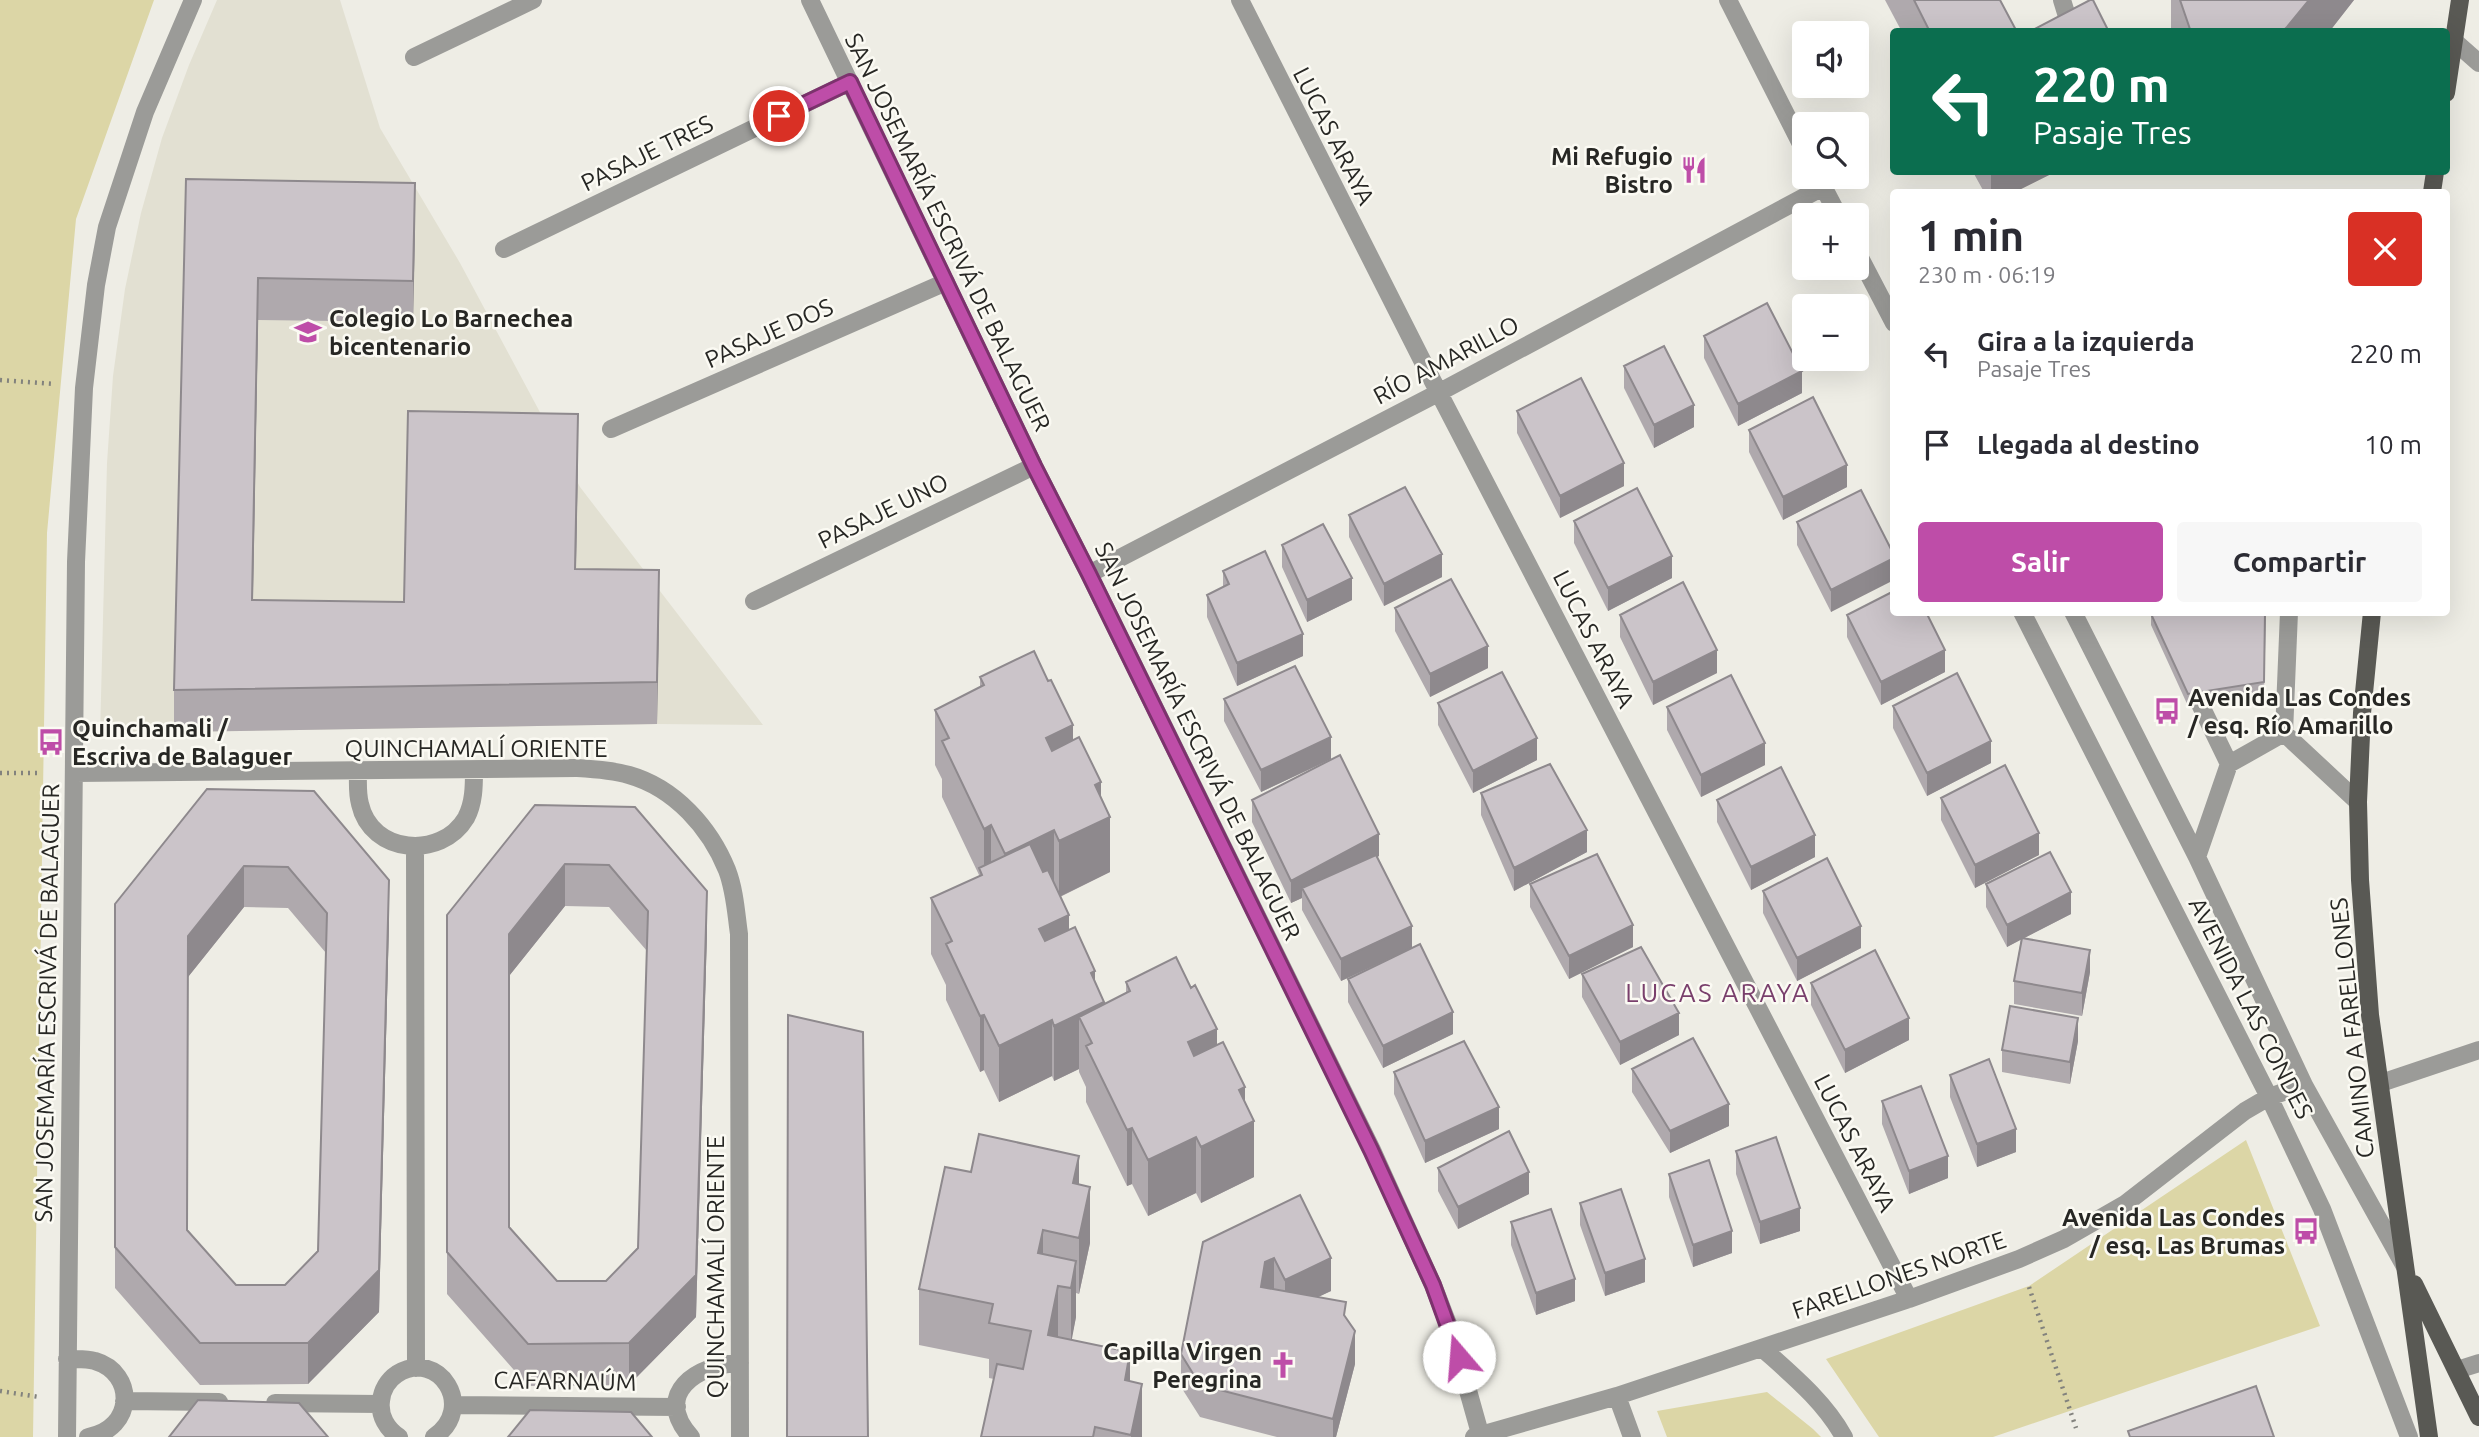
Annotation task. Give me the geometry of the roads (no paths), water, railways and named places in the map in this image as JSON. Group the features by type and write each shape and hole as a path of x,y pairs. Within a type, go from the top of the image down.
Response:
{"main road":[{"path":"2450,67 2460,0"},
{"name":"CAMINO A FARELLONES","path":"2372,616 2362,713 2358,802 2360,880 2370,1015 2429,1437"},
{"name":"AVENIDA LAS CONDES","path":"2408,1272 2479,1416"}],"street":[{"name":"SAN JOSEMARÍA ESCRIVÁ DE BALAGUER","path":"67,1437 76,562 84,388 96,285 107,227 145,112 193,0"},
{"path":"414,57 533,0"},
{"name":"SAN JOSEMARÍA ESCRIVÁ DE BALAGUER","path":"810,0 1034,466 1402,1214 1452,1337 1478,1436"},
{"name":"LUCAS ARAYA","path":"1240,0 1438,393 1909,1299"},
{"path":"1728,0 1792,126"},
{"path":"2062,0 2070,26"},
{"path":"2454,41 2479,63"},
{"name":"PASAJE TRES","path":"504,249 850,82"},
{"name":"RÍO AMARILLO","path":"1089,574 1438,393 1808,189"},
{"path":"1869,275 1890,315"},
{"name":"PASAJE DOS","path":"611,429 946,282"},
{"name":"PASAJE UNO","path":"754,601 1034,466"},
{"name":"AVENIDA LAS CONDES","path":"2024,616 2269,1097 2322,1209 2409,1437"},
{"name":"AVENIDA LAS CONDES","path":"2075,616 2197,857 2304,1085 2408,1272"},
{"path":"2289,616 2284,733 2358,802"},
{"path":"2200,704 2229,764"},
{"path":"2197,857 2229,764 2284,733"},
{"name":"QUINCHAMALÍ ORIENTE","path":"75,773 576,768 630,775 678,800 716,847 727,871 739,934 740,1437"},
{"path":"358,771 360,805 368,822 381,835 397,844 415,847 445,839 458,829 467,816 472,801 474,770"},
{"path":"415,847 416,1368"},
{"path":"2381,1083 2479,1050"},
{"name":"FARELLONES NORTE","path":"1478,1436 1616,1396 1909,1299 2019,1259 2064,1239 2125,1205 2245,1111 2269,1097 2304,1085"},
{"path":"1762,1348 1821,1404 1844,1437"},
{"path":"67,1359 95,1361 112,1371 122,1387 124,1401 119,1421 105,1433 88,1437"},
{"path":"691,1437 678,1419 680,1390 693,1376 710,1367 740,1363"},
{"path":"2457,1370 2479,1363"},
{"path":"399,1437 385,1422 380,1404 382,1394 391,1378 407,1369 416,1368 435,1372 443,1378 449,1386 454,1405 449,1423 434,1437"},
{"path":"1616,1396 1632,1437"},
{"path":"124,1401 232,1402"},
{"path":"259,1403 380,1404"},
{"name":"CAFARNAÚM","path":"454,1405 677,1407"}],"place":[{"name":"Mi Refugio Bistro","path":"1694,170"},
{"name":"Colegio Lo Barnechea bicentenario","path":"308,332"},
{"name":"Avenida Las Condes / esq. Río Amarillo","path":"2167,711"},
{"name":"Quinchamali / Escriva de Balaguer","path":"51,742"},
{"name":"Avenida Las Condes / esq. Las Brumas","path":"2306,1231"},
{"name":"Capilla Virgen Peregrina","path":"1283,1365"}],"district":[{"name":"LUCAS ARAYA","path":"1718,992"}]}
